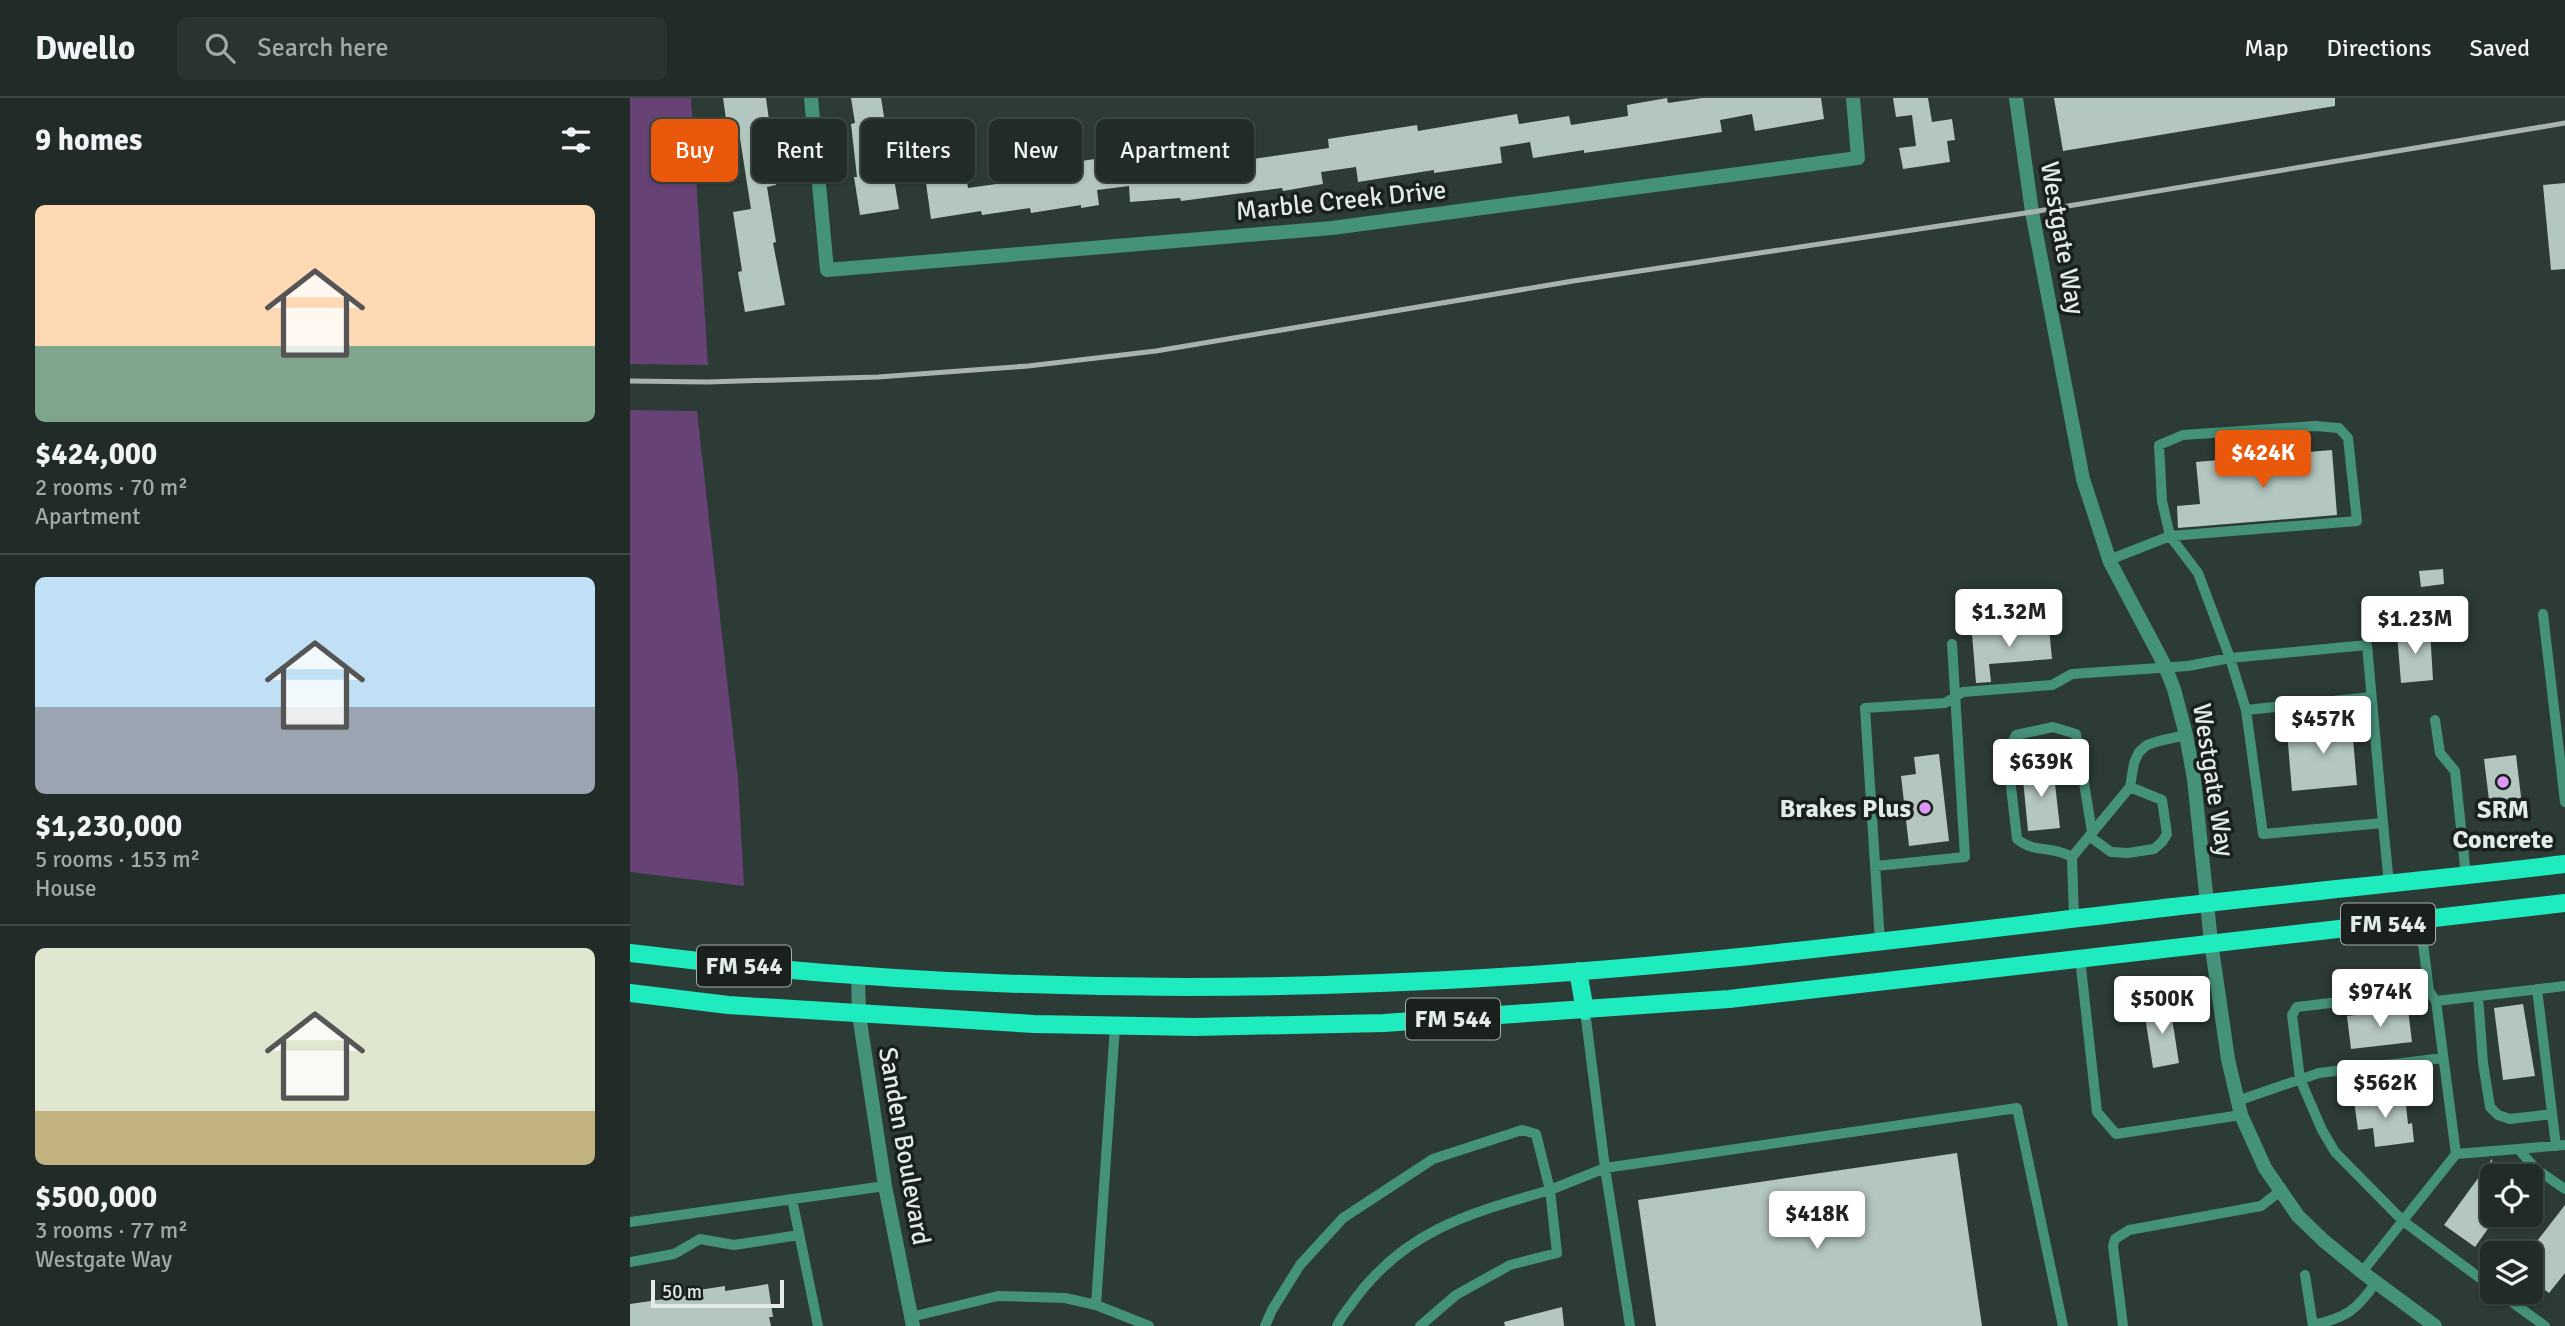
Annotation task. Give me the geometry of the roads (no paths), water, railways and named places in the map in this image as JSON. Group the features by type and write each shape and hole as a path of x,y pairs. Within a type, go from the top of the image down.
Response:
{"main road":[{"name":"FM 544","path":"630,953 732,966 991,982 1195,988 1382,984 1716,960 2565,864"},
{"name":"FM 544","path":"630,993 728,1005 1022,1024 1195,1027 1384,1023 1743,997 2565,903"},
{"path":"1578,971 1585,1010"}],"street":[{"name":"Marble Creek Drive","path":"811,98 827,270 1332,228 1858,158 1853,98"},
{"name":"Westgate Way","path":"2016,98 2032,212 2089,501 2109,560 2165,667 2174,689 2186,735 2194,779 2211,942 2228,1059 2239,1108 2250,1140 2279,1192 2298,1216 2362,1272 2435,1326"},
{"name":"Sanden Boulevard","path":"858,973 859,1015 885,1186 912,1322"}],"lane":[{"path":"2109,560 2170,536 2357,521 2348,438 2339,428 2315,426 2183,435 2159,445 2162,501 2170,536 2199,573 2246,710 2263,834 2383,823"},
{"path":"2543,614 2565,802"},
{"path":"1875,866 1965,857 1952,644"},
{"path":"1880,942 1865,708 1945,703 1963,692 2052,685 2072,674 2165,667 2367,645 2389,884"},
{"path":"2246,710 2371,697"},
{"path":"2435,720 2440,753 2455,771 2466,876"},
{"path":"2072,857 2059,849 2028,848 2017,839 2007,752 2016,735 2053,727 2076,734 2090,834 2111,852 2148,851 2162,842 2168,828 2162,800 2130,787"},
{"path":"2074,919 2072,857 2130,787 2134,763 2139,752 2147,745 2186,735"},
{"path":"2362,1272 2456,1154 2436,1001 2429,991 2420,920"},
{"path":"2080,958 2097,1112 2116,1134 2239,1108 2300,1079 2340,1069 2443,1058"},
{"path":"2436,1001 2565,986"},
{"path":"2456,1154 2520,1151 2560,1145 2552,1114 2537,989"},
{"path":"2429,991 2297,1007 2292,1015 2300,1079 2322,1130 2335,1152 2403,1221 2480,1278"},
{"path":"2477,996 2490,1107 2498,1115 2510,1119 2552,1114"},
{"path":"1585,1010 1605,1168 1630,1326"},
{"path":"1096,1305 1115,1026"},
{"path":"1337,1326 1372,1277 1416,1240 1444,1224 1550,1190 1605,1168 2017,1108 2063,1326"},
{"path":"1265,1326 1300,1265 1343,1218 1433,1159 1522,1130 1536,1134 1550,1190 1557,1253 1510,1265 1456,1295 1420,1326"},
{"path":"2520,1151 2536,1169 2565,1189"},
{"path":"630,1222 885,1186"},
{"path":"2123,1326 2112,1246 2115,1239 2129,1230 2261,1206 2279,1192"},
{"path":"792,1199 818,1326"},
{"path":"630,1262 674,1254 700,1238 734,1245 799,1235"},
{"path":"2305,1275 2313,1325 2339,1320 2353,1311 2376,1282"},
{"path":"912,1322 998,1296 1065,1298 1096,1305 1149,1326"},
{"path":"2515,1304 2545,1326"}],"railway":[{"path":"630,381 707,382 878,377 1028,366 1156,351 1573,281 2032,212 2565,123"}],"place":[{"name":"SRM Concrete","path":"2503,782"},
{"name":"Brakes Plus","path":"1925,808"}]}
